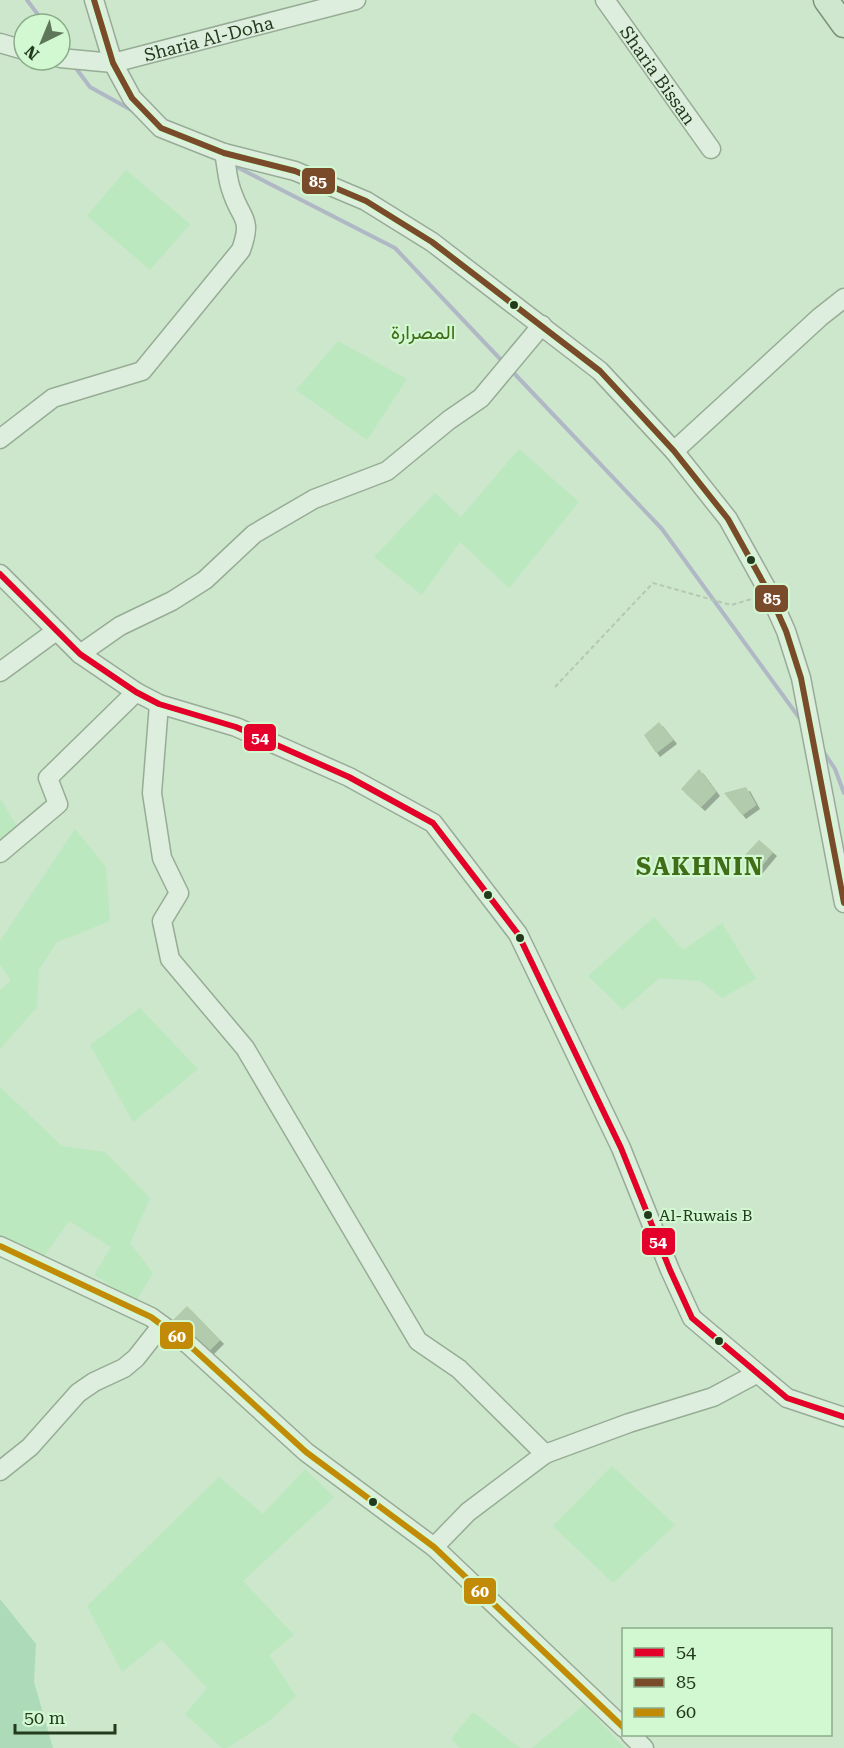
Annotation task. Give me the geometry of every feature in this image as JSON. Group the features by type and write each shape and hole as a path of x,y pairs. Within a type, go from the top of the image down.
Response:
{"main road":[{"path":"826,0 844,25"}],"street":[{"path":"94,0 113,63 132,98 161,129 224,153 295,171 366,201 432,242 600,371 674,451 728,519 769,593 786,631 801,678 840,863 844,903"},
{"name":"Sharia Al-Doha","path":"72,59 113,63 356,0"},
{"name":"Sharia Bissan","path":"605,0 711,149"},
{"path":"0,439 53,398 141,371 241,250 248,231 244,216 231,191 224,153"},
{"path":"674,451 820,317 844,298"},
{"path":"80,654 120,626 172,601 205,580 254,534 314,499 387,471 449,420 481,398 542,325"},
{"path":"0,574 80,654 136,692 159,704 236,727 349,777 433,823 518,934 621,1148 669,1270 692,1318 756,1374 788,1398 844,1417"},
{"path":"0,672 56,631"},
{"path":"0,853 58,804 48,778 136,692"},
{"path":"159,704 152,793 162,858 179,893 162,921 170,959 245,1048 418,1341 459,1369 545,1454"},
{"path":"0,1246 111,1297 162,1325 189,1345 306,1452 434,1547 622,1726"},
{"path":"0,1471 30,1447 78,1393 94,1382 124,1368 136,1358 162,1325"},
{"path":"434,1547 468,1512 545,1454 629,1423 713,1397 756,1374"},
{"path":"632,1736 644,1748"}],"path":[{"path":"555,687 653,583 731,605 769,593"}],"green space":[{"path":"126,170 190,224 150,270 87,216"},
{"path":"338,341 407,379 367,440 296,390"},
{"path":"519,449 579,502 509,588 460,542 422,595 374,557 435,493 461,517"},
{"path":"0,798 19,830 0,844"},
{"path":"75,829 106,867 110,921 57,942 39,969 37,1007 0,1049 0,990 11,980 0,965 0,941"},
{"path":"654,917 683,950 722,923 756,979 722,998 701,981 659,978 623,1010 588,976"},
{"path":"140,1008 198,1069 133,1122 90,1045"},
{"path":"0,1087 62,1146 105,1152 150,1198 130,1243 153,1273 136,1301 94,1275 111,1247 69,1221 42,1259 0,1235"},
{"path":"612,1466 675,1525 613,1583 553,1526"},
{"path":"305,1469 334,1497 243,1581 294,1635 269,1655 296,1696 269,1721 227,1748 222,1748 185,1714 207,1688 162,1640 122,1672 87,1606 219,1477 263,1514"},
{"path":"0,1599 36,1644 34,1682 53,1748 0,1748"},
{"path":"584,1705 625,1748 532,1748"},
{"path":"473,1712 520,1748 460,1748 451,1739"}],"building":[{"path":"659,722 673,740 656,753 644,735"},
{"path":"699,769 716,792 701,807 681,789"},
{"path":"746,787 756,805 742,815 724,793"},
{"path":"759,840 773,852 758,870 743,857"},
{"path":"187,1306 220,1340 210,1350 188,1338 172,1321"}],"waterway":[{"path":"27,0 36,12"},
{"path":"75,67 90,87 135,112"},
{"path":"231,164 395,248 503,362"},
{"path":"510,369 662,529 803,723"},
{"path":"823,751 835,769 844,793"}],"transit line":[{"name":"85","path":"94,0 113,63 132,98 161,128 224,153 295,171 366,201 432,242 600,371 674,451 728,519 769,593 786,631 801,678 844,903"},
{"name":"54","path":"0,574 80,654 136,692 159,704 236,727 349,777 433,823 518,934 621,1148 670,1270 692,1318 787,1398 844,1417"},
{"name":"60","path":"0,1246 151,1317 189,1345 306,1452 434,1547 622,1726"}],"place":[{"name":"Al-Ruwais B","path":"648,1215"}],"district":[{"name":"المصرارة","path":"423,332"},
{"name":"SAKHNIN","path":"700,867"}]}
